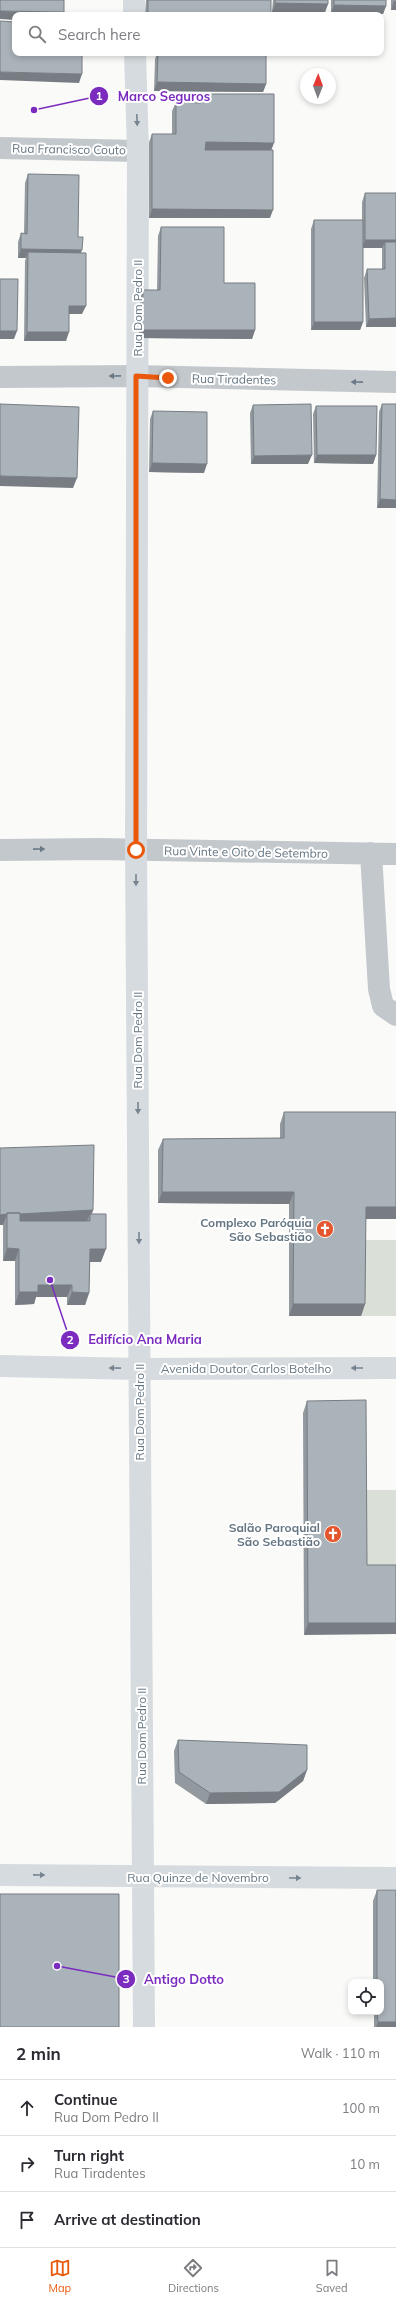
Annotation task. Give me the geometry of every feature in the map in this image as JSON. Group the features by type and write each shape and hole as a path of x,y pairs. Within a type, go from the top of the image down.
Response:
{"main road":[{"path":"134,0 134,12"},
{"name":"Rua Dom Pedro II","path":"135,56 138,151 136,376 136,850 141,1877 144,2027"},
{"name":"Avenida Doutor Carlos Botelho","path":"0,1366 139,1369 396,1368"},
{"name":"Rua Quinze de Novembro","path":"0,1875 396,1878"}],"street":[{"name":"Rua Francisco Couto","path":"0,148 138,151"},
{"name":"Rua Tiradentes","path":"0,377 136,376 396,382"},
{"name":"Rua Vinte e Oito de Setembro","path":"0,850 136,850 396,854"},
{"path":"371,853 379,989 383,1006 396,1015"}],"shaded area":[{"path":"361,1240 396,1240 396,1316 361,1316"},
{"path":"362,1490 396,1490 396,1577 363,1577"}],"building":[{"path":"0,0 64,0 64,12 0,11"},
{"path":"148,0 271,0 271,12 148,12"},
{"path":"275,0 328,0 328,4 275,3"},
{"path":"334,0 386,0 386,6 334,5"},
{"path":"0,21 12,22 12,56 82,56 82,74 0,72"},
{"path":"158,56 266,56 266,84 157,82"},
{"path":"201,94 274,94 274,143 206,142 205,150 273,150 273,210 152,209 152,134 176,134 176,102 201,103"},
{"path":"28,174 79,175 78,237 83,237 82,250 21,249 21,233 27,234"},
{"path":"365,193 396,193 396,240 365,240"},
{"path":"314,220 363,220 363,322 314,322"},
{"path":"161,227 224,227 224,283 255,283 255,330 142,330 143,290 160,290"},
{"path":"385,242 396,242 396,318 369,319 367,269 385,269"},
{"path":"28,252 86,253 86,306 69,306 69,332 27,332"},
{"path":"0,279 18,279 17,331 0,331"},
{"path":"0,404 79,407 77,478 0,476"},
{"path":"311,404 312,455 254,456 253,405"},
{"path":"382,404 396,404 396,500 380,499"},
{"path":"316,406 377,406 376,455 317,455"},
{"path":"153,411 207,412 207,464 152,463"},
{"name":"Complexo Paróquia São Sebastião","path":"284,1112 396,1112 396,1207 366,1207 365,1304 293,1304 294,1192 162,1192 163,1139 284,1138"},
{"path":"94,1145 93,1210 20,1214 7,1213 0,1215 0,1148"},
{"path":"7,1213 20,1213 20,1221 90,1221 90,1214 106,1214 106,1249 90,1249 89,1293 72,1292 72,1285 38,1285 38,1292 19,1292 19,1249 7,1248"},
{"name":"Salão Paroquial São Sebastião","path":"366,1400 367,1565 396,1565 396,1623 308,1623 307,1401"},
{"path":"178,1740 307,1745 307,1770 279,1792 210,1793 179,1772"},
{"path":"377,1890 396,1890 396,2022 378,2022 377,2015 384,2015 384,1979 377,1979"},
{"path":"0,1894 119,1894 119,2027 0,2027"}],"place":[{"name":"Marco Seguros","path":"34,110"},
{"name":"Complexo Paróquia São Sebastião","path":"325,1229"},
{"name":"Edifício Ana Maria","path":"50,1280"},
{"name":"Salão Paroquial São Sebastião","path":"333,1534"},
{"name":"Antigo Dotto","path":"57,1966"}],"route":[{"path":"136,850 136,376 168,378"}]}
